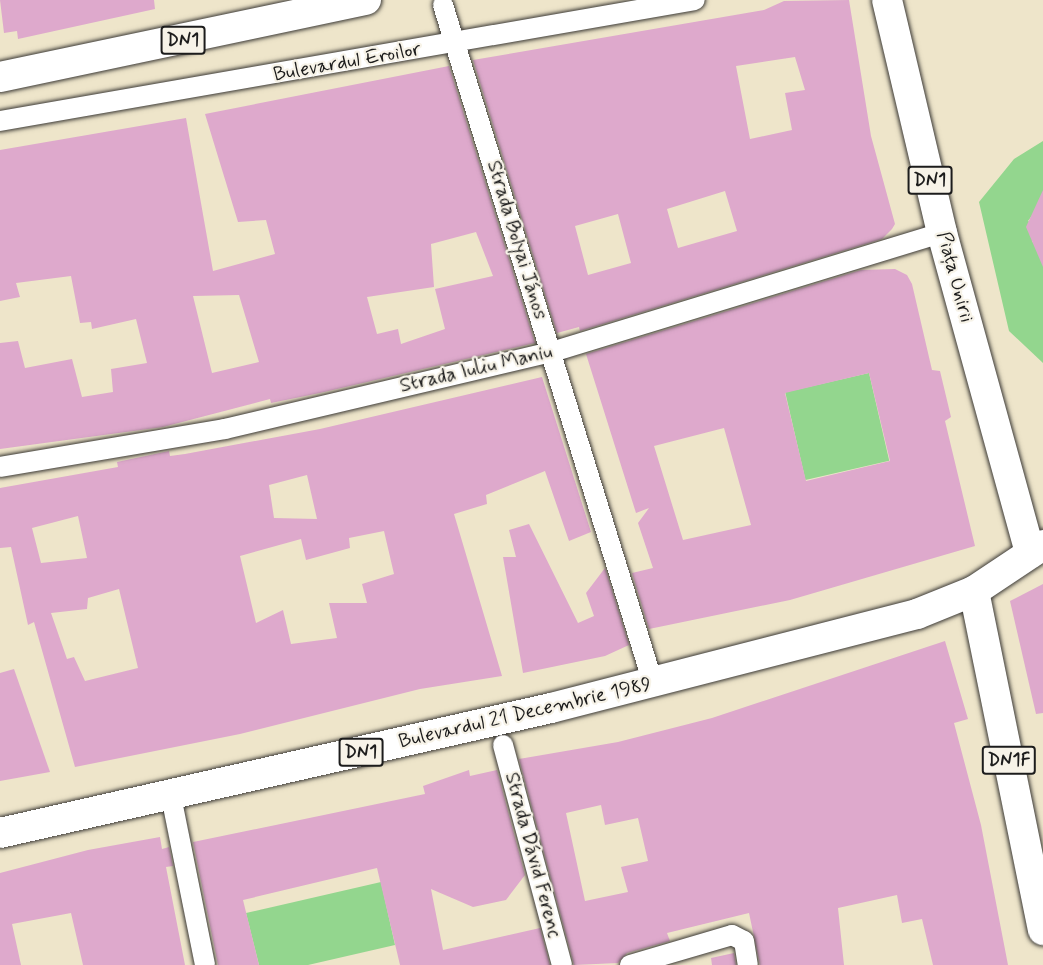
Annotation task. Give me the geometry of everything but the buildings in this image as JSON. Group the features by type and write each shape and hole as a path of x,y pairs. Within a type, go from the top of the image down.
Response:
{"main road":[{"name":"DN1","path":"0,77 366,0"},
{"name":"Piața Unirii","path":"887,0 942,233 1036,549 974,591"},
{"name":"Bulevardul 21 Decembrie 1989","path":"0,832 171,796 653,683 917,614 974,591"},
{"name":"DN1F","path":"974,591 1043,930"}],"street":[{"name":"Bulevardul Eroilor","path":"0,121 694,0"},
{"name":"Strada Bolyai János","path":"443,5 653,683"},
{"name":"Strada Iuliu Maniu","path":"0,467 225,429 552,352 942,233"},
{"name":"Strada Dávid Ferenc","path":"503,745 562,965"},
{"path":"171,796 205,965"},
{"path":"630,965 732,935 744,941 748,965"}],"green space":[{"path":"1043,141 1043,204 1039,221 1031,217 1028,221 1036,225 1032,242 1043,244 1043,363 1009,331 979,202 1014,159"},
{"path":"869,373 889,461 805,480 785,392"},
{"path":"381,882 395,945 308,965 259,965 246,913"}]}
